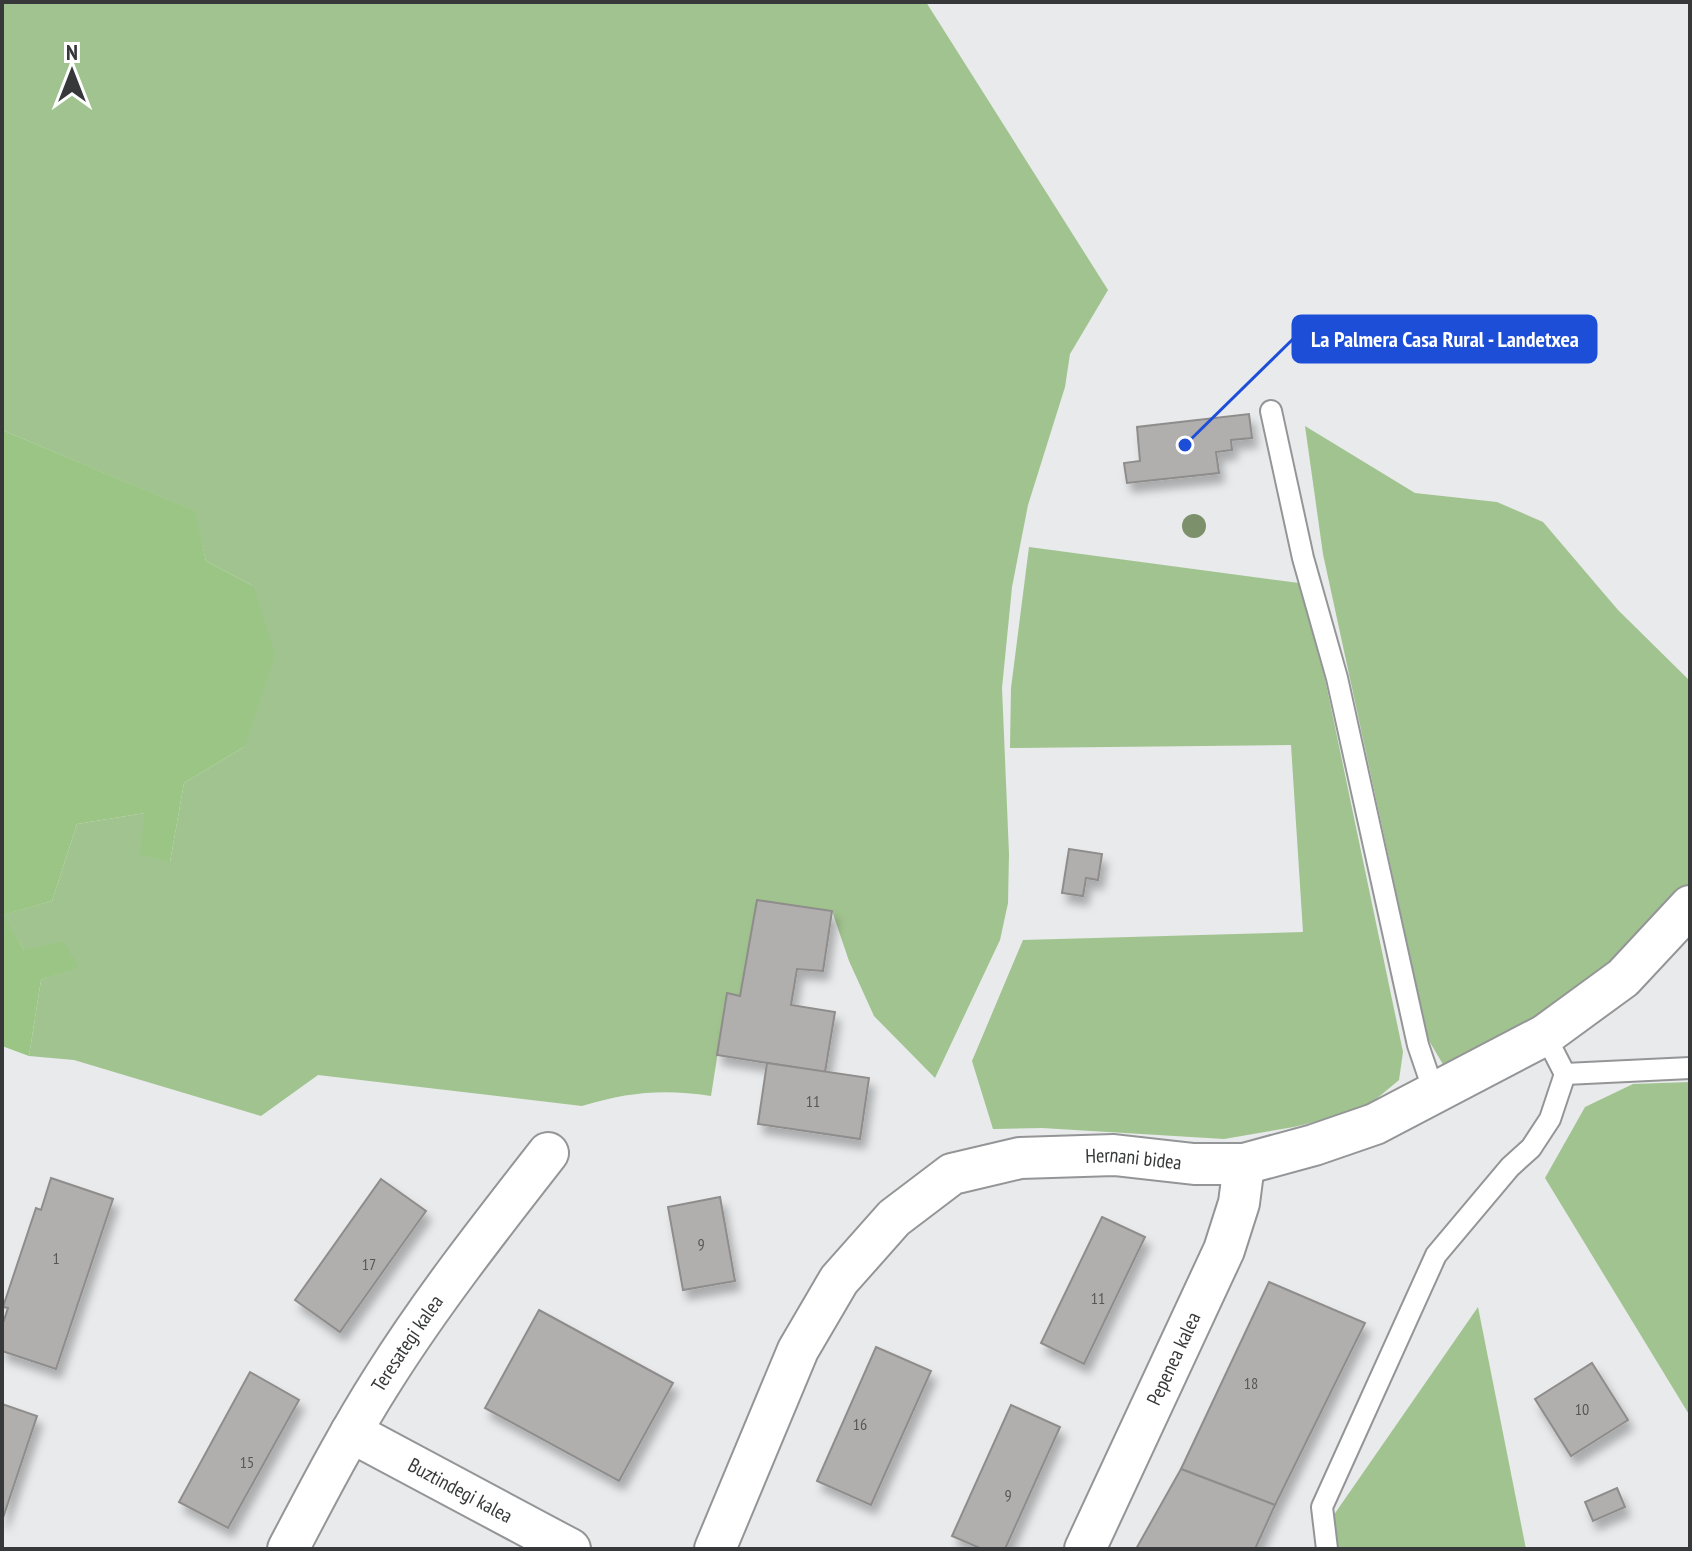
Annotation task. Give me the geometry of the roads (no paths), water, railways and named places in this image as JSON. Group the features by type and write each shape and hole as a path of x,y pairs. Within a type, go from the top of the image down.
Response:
{"street":[{"name":"Hernani bidea","path":"715,1549 798,1350 839,1280 894,1218 952,1174 1020,1158 1114,1155 1194,1164 1244,1164 1375,1124 1545,1035 1623,978 1690,906"},
{"name":"Teresategi kalea","path":"288,1549 384,1377 548,1153"},
{"name":"Pepenea kalea","path":"1085,1549 1224,1250 1239,1203 1244,1164"},
{"name":"Buztindegi kalea","path":"351,1432 570,1549"}],"lane":[{"path":"1271,411 1303,558 1337,678 1418,1045 1434,1092"},
{"path":"1327,1549 1322,1507 1436,1255 1510,1167 1531,1148 1550,1119 1565,1074 1545,1035"},
{"path":"1565,1074 1690,1068"}],"place":[{"name":"La Palmera Casa Rural - Landetxea","path":"1185,445"}]}
